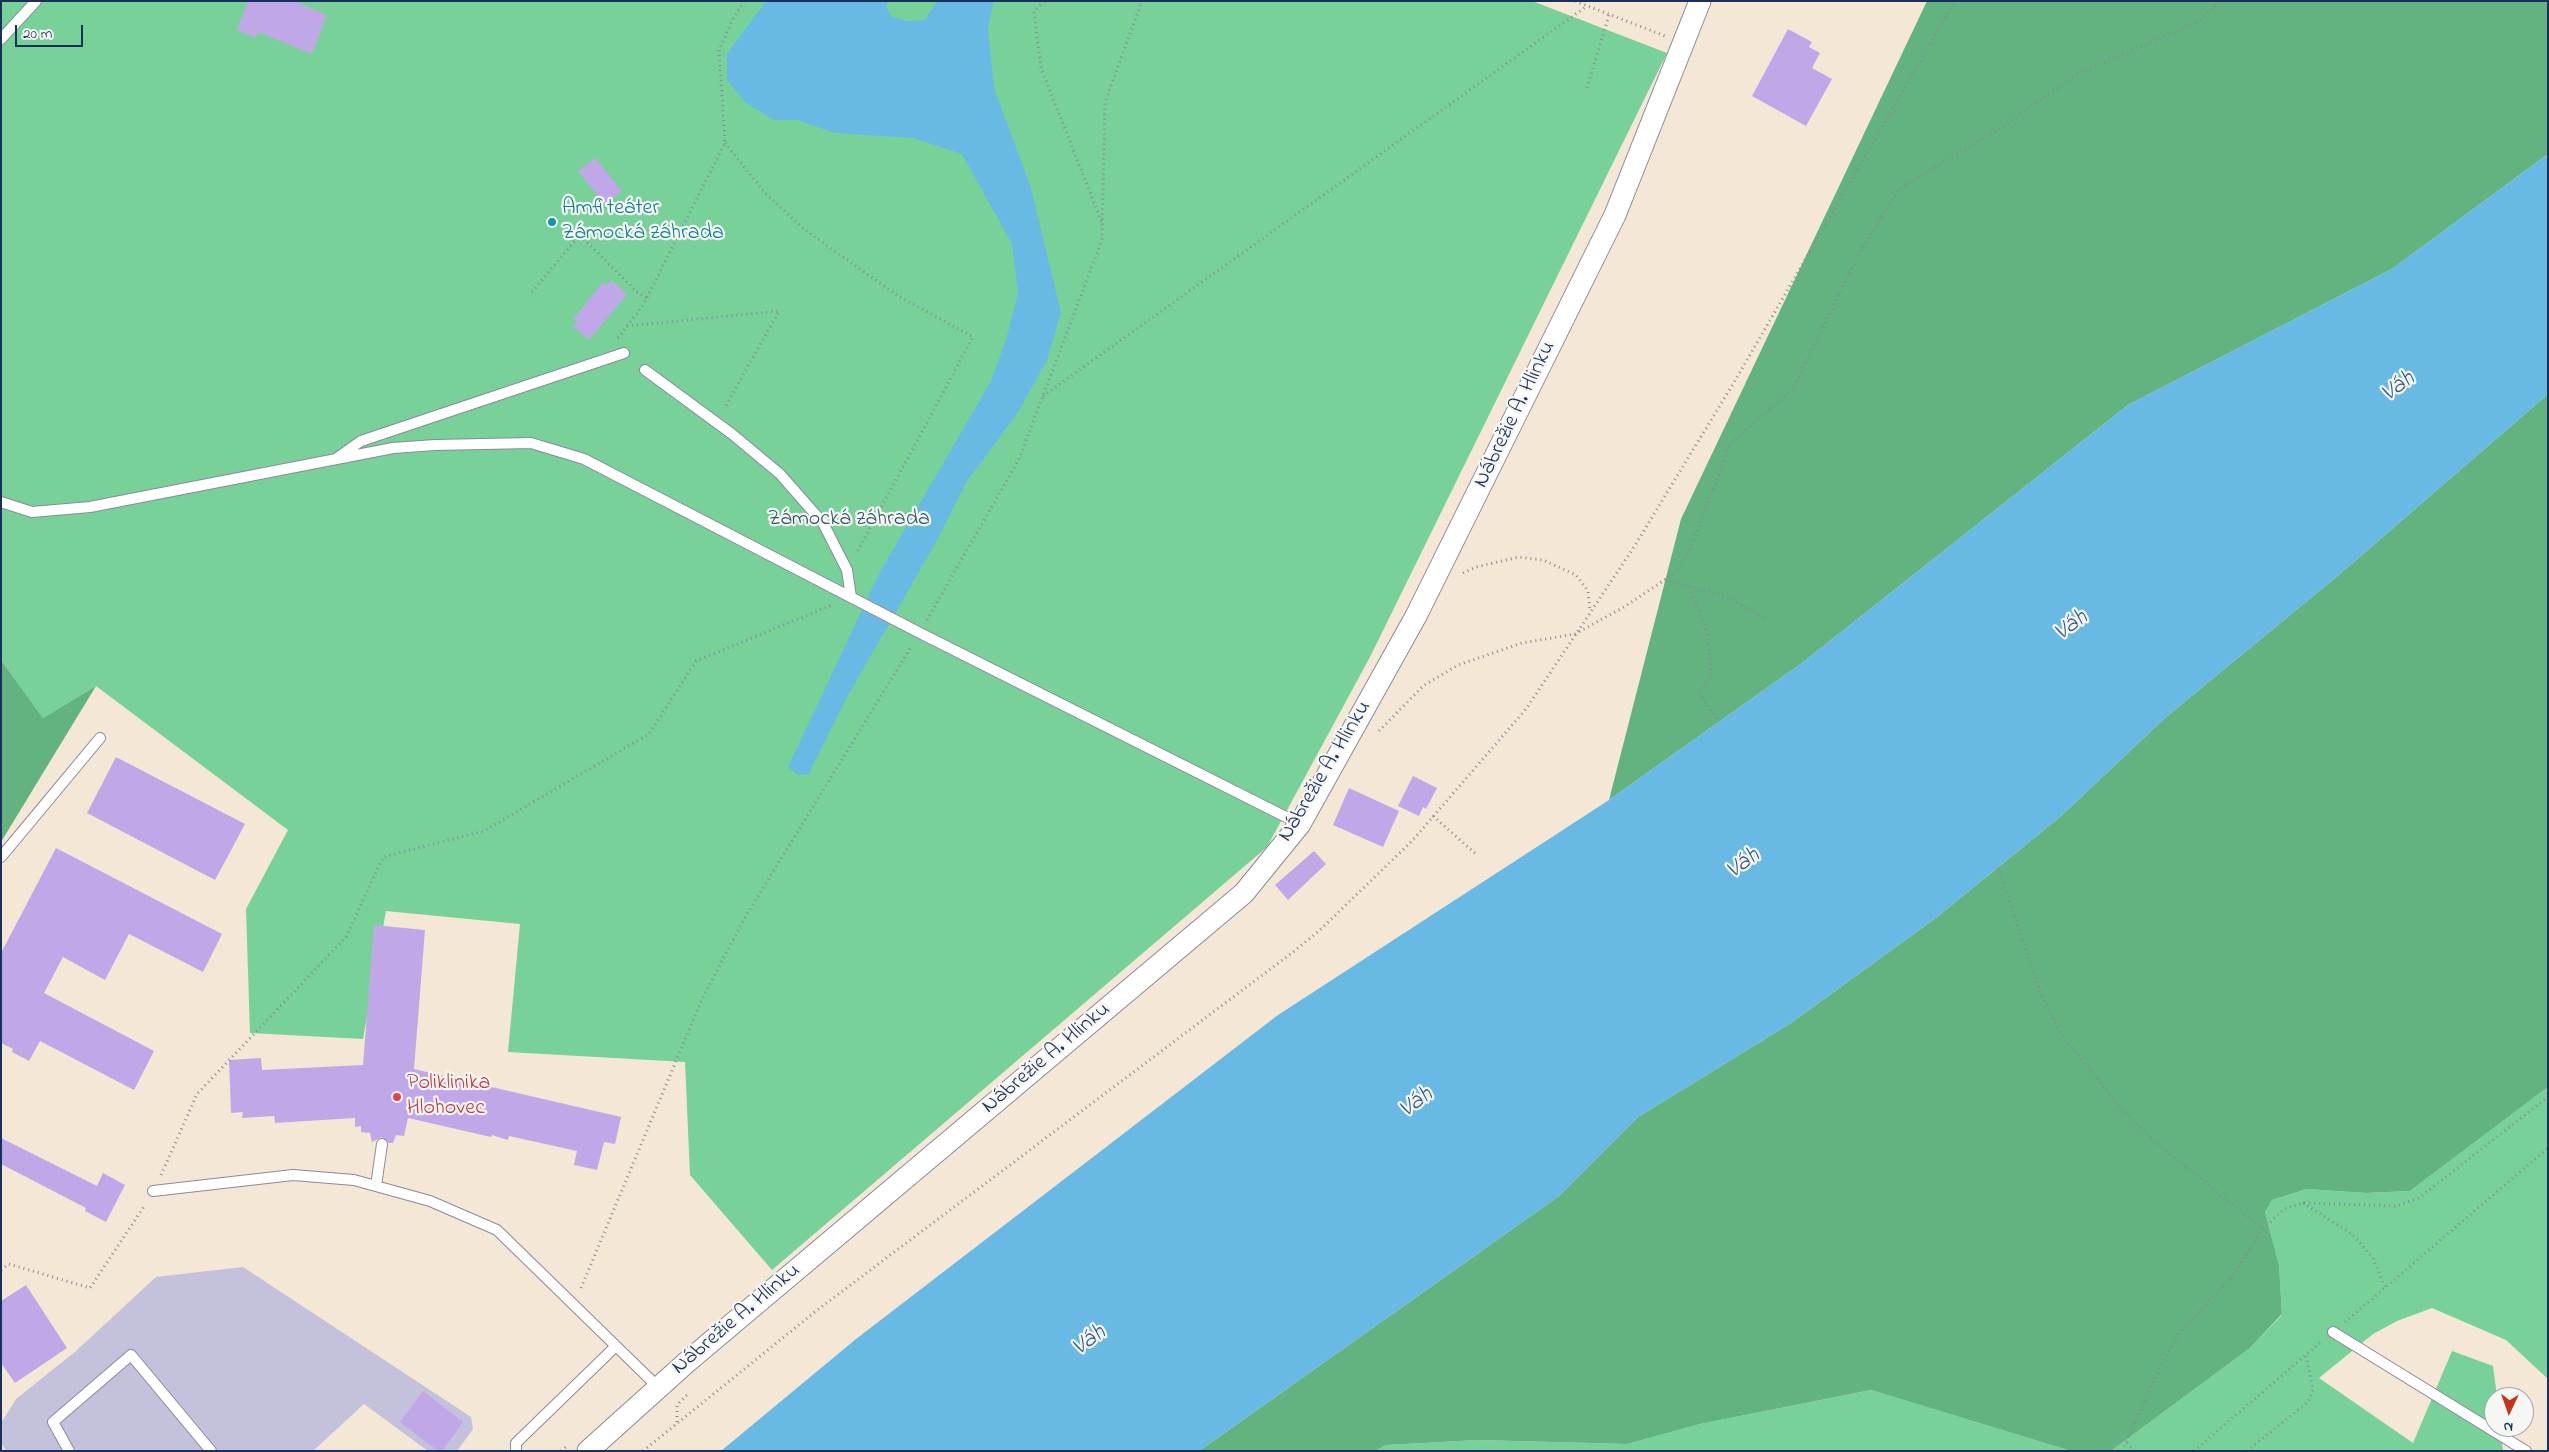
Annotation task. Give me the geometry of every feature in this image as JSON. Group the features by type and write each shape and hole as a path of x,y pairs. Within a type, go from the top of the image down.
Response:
{"street":[{"name":"Nábrežie A. Hlinku","path":"588,1451 658,1387 1244,893 1300,824 1431,587 1615,215 1700,1"}],"lane":[{"path":"1,39 36,1"},
{"path":"333,460 361,441 624,354"},
{"path":"645,370 716,422 780,474 823,523 847,570 855,599"},
{"path":"1,502 32,512 90,507 393,448 531,443 584,459 920,633 1300,824"},
{"path":"1,857 100,738"},
{"path":"376,1186 382,1144"},
{"path":"153,1191 293,1175 354,1180 430,1202 497,1230 658,1387"},
{"path":"2333,1332 2526,1451"},
{"path":"516,1451 516,1442 616,1346"},
{"path":"69,1451 54,1422 131,1355 210,1451"}],"path":[{"path":"612,344 647,298 725,143 719,50 744,1"},
{"path":"1044,1 1034,12 1041,68 1103,226"},
{"path":"574,1305 702,999 740,927 920,633 1019,459 1102,240 1105,102 1142,1"},
{"path":"1575,1 1684,42"},
{"path":"643,1451 816,1310 1293,952 1327,923 1412,841 1526,709 1634,547 1736,379 1955,1"},
{"path":"1376,733 1423,686 1458,665 1522,643 1575,634 1675,573 1689,552 1731,443 1792,390 1862,250 1899,189 2004,126 2077,74 2198,22 2220,1"},
{"path":"1043,397 1587,6"},
{"path":"1588,88 1609,15"},
{"path":"725,143 765,194 805,230 898,296 973,337 847,570"},
{"path":"532,292 580,235 637,292 647,298"},
{"path":"627,326 780,311 716,422"},
{"path":"1431,587 1476,567 1519,557 1543,560 1576,575 1588,591 1590,612"},
{"path":"1664,580 1725,596 1764,618"},
{"path":"1690,587 1707,633 1712,676 1698,692 1719,721"},
{"path":"1,1270 9,1264 90,1288 153,1191 197,1094 346,938 383,857 484,831 649,734 696,661 855,599"},
{"path":"1433,816 1477,855"},
{"path":"1998,868 2042,997 2060,1032 2121,1109 2147,1135 2196,1177 2263,1229"},
{"path":"2122,1451 2127,1444 2160,1367 2178,1335 2234,1274 2263,1229 2284,1209 2303,1203 2396,1206 2419,1198 2548,1097"},
{"path":"2194,1451 2548,1148"},
{"path":"2303,1203 2352,1234 2373,1258 2385,1287"},
{"path":"2247,1451 2308,1402 2313,1390 2306,1355"},
{"path":"677,1422 677,1404 687,1395 680,1388"},
{"path":"2127,1444 2134,1451"}],"shaded area":[{"path":"243,1267 471,1417 473,1429 457,1451 428,1451 364,1404 313,1451 6,1451 1,1442 1,1423 16,1399 76,1351 156,1277"}],"green space":[{"name":"Zámocká záhrada","path":"1,1 1532,1 1667,53 1370,657 1267,847 772,1270 690,1175 685,1062 508,1052 520,924 386,911 363,1039 250,1033 246,909 288,830 96,686 43,718 1,660"},
{"path":"1927,1 2548,1 2548,154 2392,269 2128,405 1802,663 1609,800 1681,519"},
{"path":"2548,394 2548,1087 2410,1191 2366,1193 2307,1189 2272,1200 2265,1212 2279,1265 2282,1314 2250,1348 2111,1451 2071,1451 1871,1390 1700,1424 1627,1444 1477,1440 1386,1445 1375,1451 1199,1451 1559,1196 1638,1117 1791,1023 1937,917 2061,816 2166,717 2341,573"},
{"path":"1,660 43,718 96,686 1,842"},
{"path":"2548,1087 2548,1379 2506,1340 2432,1308 2397,1321 2373,1334 2319,1378 2413,1443 2452,1351 2493,1366 2496,1387 2484,1387 2484,1437 2501,1437 2503,1451 2111,1451 2250,1348 2282,1315 2279,1265 2265,1212 2272,1200 2307,1189 2366,1193 2410,1191"},
{"path":"1871,1390 2071,1451 1375,1451 1386,1445 1477,1440 1627,1444 1700,1424"}],"water":[{"path":"766,1 889,1 886,6 891,16 908,21 925,20 937,1 994,1 988,28 994,88 1031,188 1061,313 1047,360 1017,414 967,481 936,542 846,699 808,775 797,774 788,767 880,572 991,381 1007,336 1018,293 1012,244 962,154 913,138 835,133 797,120 774,120 745,102 727,80 727,54"},
{"name":"Váh","path":"2548,154 2548,394 2341,573 2166,717 2061,816 1937,917 1791,1023 1638,1117 1559,1196 1199,1451 721,1451 856,1339 1278,1015 1609,800 1802,663 2128,405 2392,269"}],"building":[{"path":"248,1 293,1 327,15 312,54 258,32 255,38 237,30"},
{"path":"1788,29 1812,42 1809,47 1820,53 1812,68 1832,79 1806,126 1752,96"},
{"path":"595,158 622,191 605,205 578,171"},
{"path":"611,280 627,294 589,340 573,326 577,321 574,318 603,282 606,286"},
{"path":"116,757 245,824 215,880 87,813"},
{"path":"1413,776 1437,788 1426,809 1423,807 1419,816 1398,806"},
{"path":"1349,788 1399,811 1383,847 1333,825"},
{"path":"56,848 222,934 203,972 129,934 105,980 63,957 44,993 154,1051 134,1090 40,1041 29,1061 12,1052 13,1049 1,1043 1,953"},
{"path":"1314,851 1326,864 1288,900 1275,885"},
{"path":"374,925 425,930 414,1069 621,1117 615,1144 604,1142 597,1170 574,1165 577,1151 509,1136 508,1140 492,1135 491,1137 408,1118 404,1136 396,1135 393,1143 389,1143 382,1137 372,1142 370,1133 361,1132 361,1126 355,1127 355,1118 275,1123 274,1116 242,1118 243,1112 231,1113 229,1060 261,1058 262,1070 363,1065"},
{"path":"1,1138 97,1186 103,1173 125,1185 106,1222 85,1211 86,1208 1,1164"},
{"path":"26,1285 67,1348 15,1383 1,1363 1,1301"},
{"path":"423,1391 463,1422 442,1451 438,1451 400,1422"}],"place":[{"name":"Amfiteáter Zámocká záhrada","path":"552,222"},
{"name":"Poliklinika Hlohovec","path":"397,1097"}]}
